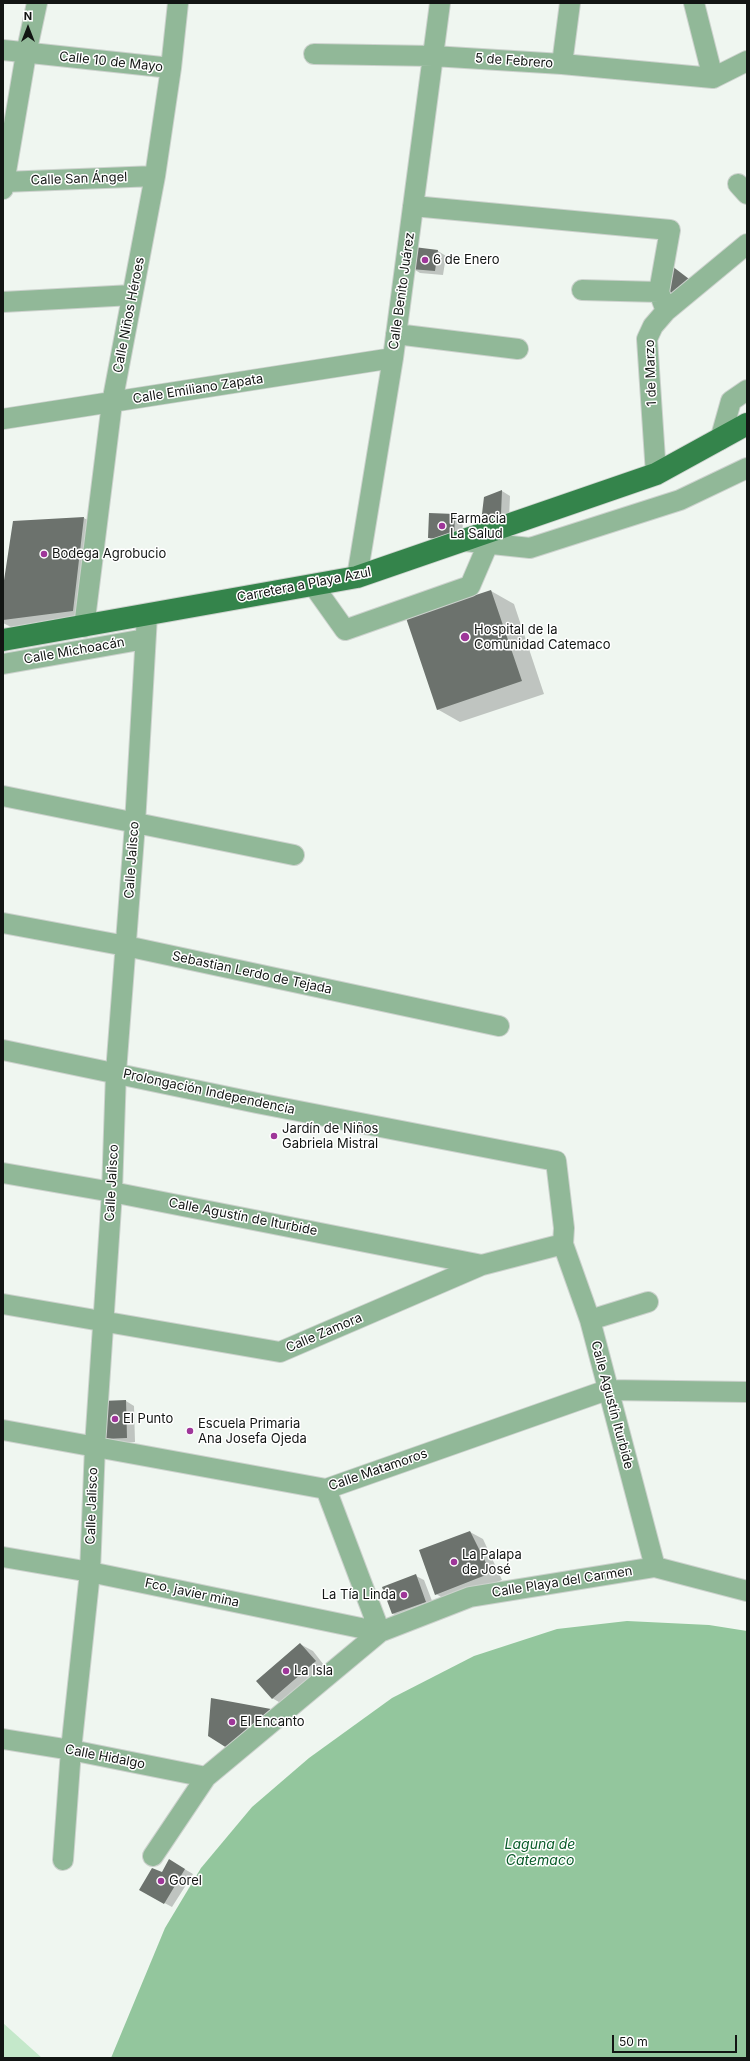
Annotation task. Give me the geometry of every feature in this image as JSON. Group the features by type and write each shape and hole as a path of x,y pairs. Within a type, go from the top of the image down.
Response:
{"main road":[{"name":"Carretera a Playa Azul","path":"3,640 147,616 357,578 464,541 489,538 656,474 747,424"}],"street":[{"path":"4,186 7,145 37,3"},
{"name":"Calle Niños Héroes","path":"84,627 112,403 154,176 171,68 178,3"},
{"name":"Calle Benito Juárez","path":"357,578 393,358 440,3"},
{"path":"562,64 570,3"},
{"path":"694,3 713,78 747,61"},
{"name":"Calle 10 de Mayo","path":"3,50 26,54 171,68"},
{"name":"5 de Febrero","path":"314,54 434,56 562,64 713,78"},
{"name":"Calle San Ángel","path":"4,186 154,176"},
{"path":"413,206 670,230 663,302 582,290"},
{"name":"1 de Marzo","path":"656,474 647,339 663,302 747,244"},
{"path":"3,302 132,295"},
{"path":"396,334 518,349"},
{"name":"Calle Emiliano Zapata","path":"3,419 393,358"},
{"path":"720,440 731,401 747,390"},
{"path":"313,586 345,630 470,586 489,538 530,548 680,500 747,468"},
{"name":"Calle Jalisco","path":"63,1860 71,1750 90,1572 102,1323 112,1192 116,1072 135,824 147,616"},
{"name":"Calle Michoacán","path":"3,664 145,638"},
{"path":"3,796 135,824 294,855"},
{"name":"Sebastian Lerdo de Tejada","path":"3,923 126,946 499,1026"},
{"name":"Prolongación Independencia","path":"3,1050 116,1072 257,1103 556,1161 564,1228 563,1244"},
{"name":"Calle Agustín de Iturbide","path":"3,1173 112,1192 482,1265"},
{"name":"Calle Zamora","path":"3,1304 102,1323 280,1352 482,1265 563,1244"},
{"name":"Calle Agustín Iturbide","path":"563,1244 590,1320 607,1390 655,1567"},
{"path":"590,1320 648,1302"},
{"name":"Calle Matamoros","path":"3,1430 326,1489 607,1390 747,1392"},
{"path":"153,1856 206,1778 380,1632 326,1489"},
{"name":"Fco. javier mina","path":"3,1557 90,1572 380,1632"},
{"name":"Calle Playa del Carmen","path":"380,1632 470,1597 655,1567 747,1591"},
{"name":"Calle Hidalgo","path":"3,1739 71,1750 206,1778"}],"shaded area":[{"path":"3,2023 42,2058 3,2058"}],"water":[{"name":"Laguna de Catemaco","path":"627,1621 709,1625 747,1631 747,2058 111,2058 165,1928 201,1868 252,1807 309,1758 392,1698 474,1656 557,1629"}],"building":[{"name":"6 de Enero","path":"414,247 438,250 435,271 411,269"},
{"path":"672,266 693,282 667,303"},
{"path":"502,490 501,515 481,522 484,497"},
{"name":"Farmacia La Salud","path":"429,513 455,514 454,539 428,538"},
{"name":"Bodega Agrobucio","path":"84,517 73,611 3,620 3,587 13,521"},
{"path":"491,590 522,681 437,710 406,618"},
{"name":"El Punto","path":"126,1400 127,1438 103,1439 102,1401"},
{"name":"La Palapa de José","path":"470,1531 491,1573 435,1595 419,1550"},
{"name":"La Tía Linda","path":"416,1574 426,1602 392,1614 382,1587"},
{"name":"La Isla","path":"300,1643 316,1661 272,1699 256,1681"},
{"name":"El Encanto","path":"211,1698 271,1709 227,1748 208,1736"},
{"name":"Gorel","path":"169,1859 185,1869 164,1904 139,1890 152,1868 162,1872"}],"place":[{"name":"6 de Enero","path":"425,260"},
{"name":"Farmacia La Salud","path":"442,526"},
{"name":"Bodega Agrobucio","path":"44,554"},
{"name":"Hospital de la Comunidad Catemaco","path":"465,637"},
{"name":"Jardín de Niños Gabriela Mistral","path":"274,1136"},
{"name":"El Punto","path":"115,1419"},
{"name":"Escuela Primaria Ana Josefa Ojeda","path":"190,1431"},
{"name":"La Palapa de José","path":"454,1562"},
{"name":"La Tía Linda","path":"404,1595"},
{"name":"La Isla","path":"286,1671"},
{"name":"El Encanto","path":"232,1722"},
{"name":"Gorel","path":"161,1881"}]}
